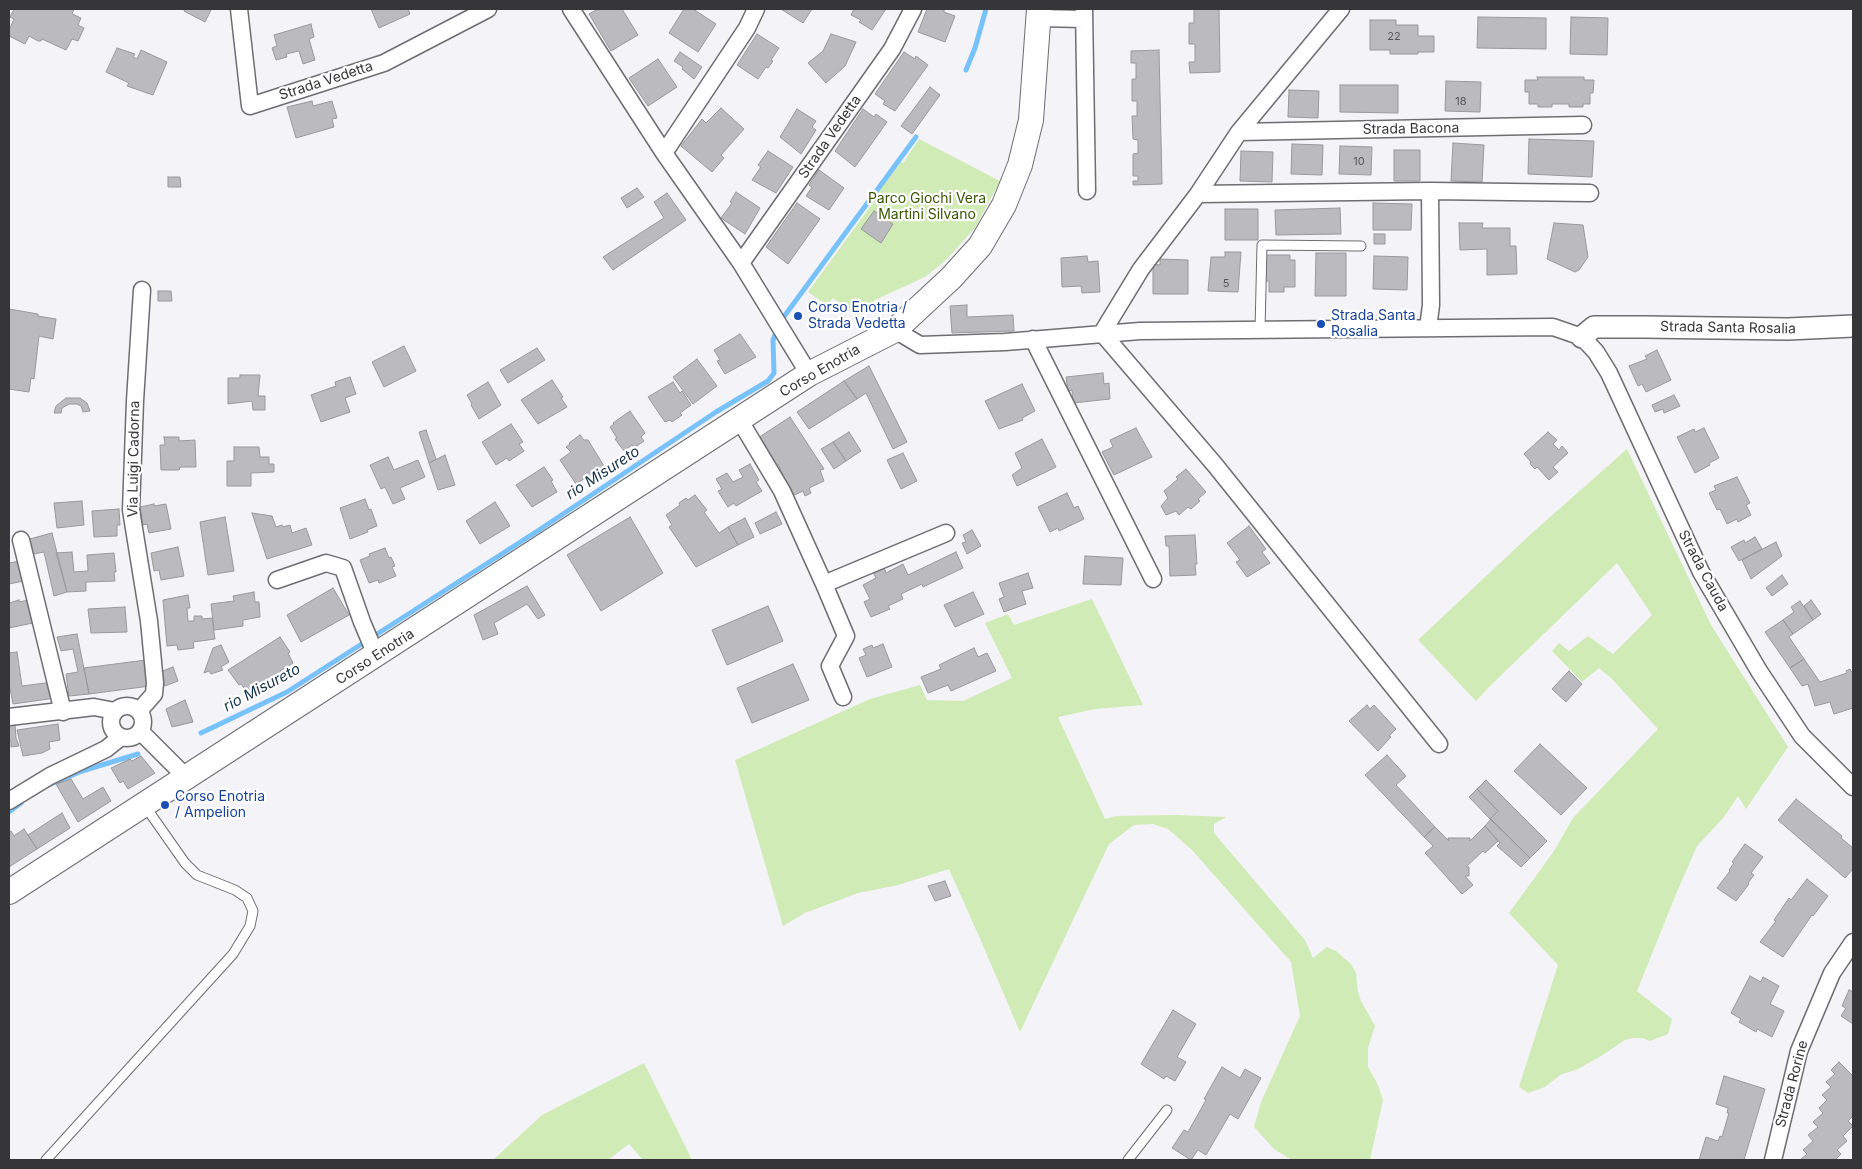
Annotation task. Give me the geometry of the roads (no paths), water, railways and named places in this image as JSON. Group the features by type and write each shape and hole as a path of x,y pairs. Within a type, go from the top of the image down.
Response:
{"main road":[{"name":"Corso Enotria","path":"9,892 187,778 372,645 740,419 809,374 895,330 950,278 980,246 1004,205 1020,165 1030,120 1039,13"}],"street":[{"name":"Strada Vedetta","path":"239,9 250,106 384,63 488,9"},
{"path":"571,9 664,154 741,263 809,374"},
{"path":"664,154 747,28 756,9"},
{"name":"Strada Vedetta","path":"741,263 892,49 913,9"},
{"path":"1102,333 1141,269 1198,194 1239,132 1341,9"},
{"path":"1039,13 1084,14 1087,191"},
{"name":"Strada Bacona","path":"1239,132 1584,125"},
{"path":"1198,194 1430,191 1590,193"},
{"path":"1428,328 1431,305 1430,191"},
{"name":"Via Luigi Cadorna","path":"139,711 154,694 155,684 149,621 131,510 134,410 142,290"},
{"name":"Strada Santa Rosalia","path":"1582,337 1594,328 1644,326 1788,330 1853,326"},
{"path":"895,330 920,345 1140,331 1553,327 1582,337"},
{"path":"1102,333 1215,464 1439,744"},
{"name":"Strada Cauda","path":"1582,337 1596,352 1609,372 1701,572 1759,671 1802,736 1853,786"},
{"path":"1034,339 1153,579"},
{"path":"740,419 782,491 846,636 830,666 843,697"},
{"path":"824,584 946,532"},
{"path":"21,540 63,712"},
{"path":"277,580 326,563 343,568 372,645"},
{"path":"9,801 50,776 106,749 121,737 132,737 140,731 144,721 139,711 130,705 119,707 112,715 111,726 121,737"},
{"path":"9,717 94,707 114,711"},
{"path":"140,731 187,778"},
{"name":"Strada Rorine","path":"1772,1160 1799,1051 1832,972 1848,959 1853,942"}],"lane":[{"path":"1260,330 1262,245 1361,246"},
{"path":"46,1160 233,954 250,926 253,911 247,898 235,890 196,874 185,863 145,806"},
{"path":"1128,1160 1167,1110"}],"waterway":[{"name":"rio Misureto","path":"966,70 975,48 986,9"},
{"name":"rio Misureto","path":"780,322 916,137"},
{"name":"rio Misureto","path":"201,733 287,692 539,530 716,412 768,381 774,373 773,340 777,330"},
{"path":"51,784 82,771 138,754"},
{"path":"9,812 21,803"}],"place":[{"name":"Corso Enotria / Strada Vedetta","path":"798,316"},
{"name":"Strada Santa Rosalia","path":"1321,324"},
{"name":"Corso Enotria / Ampelion","path":"165,805"}],"park label":[{"name":"Parco Giochi Vera Martini Silvano","path":"927,207"}]}
